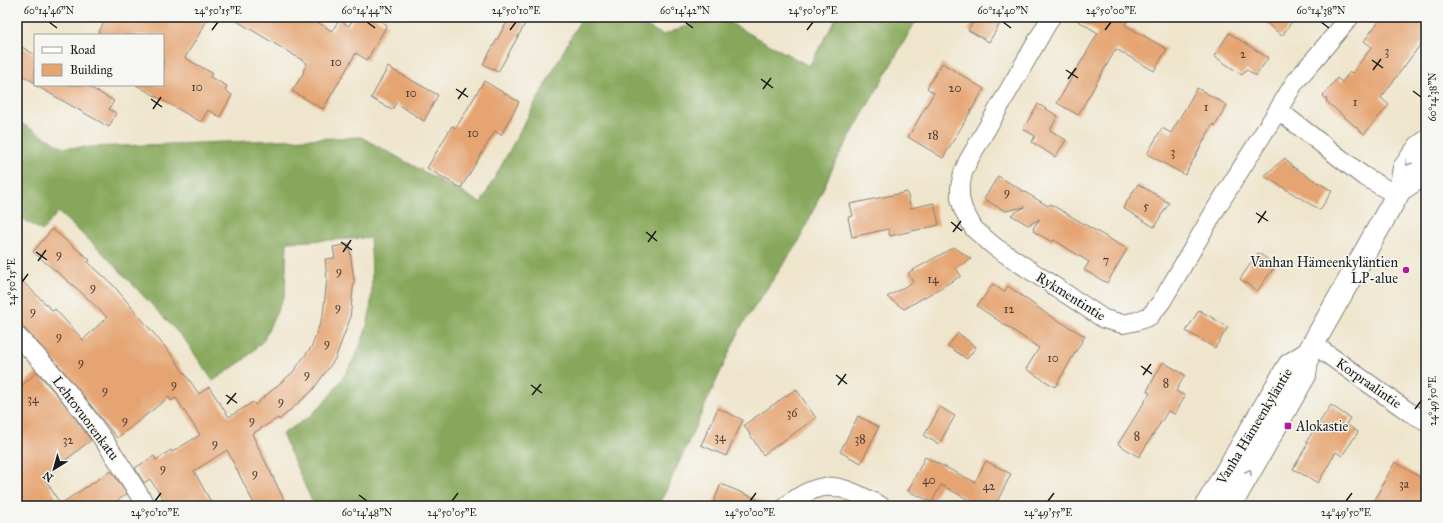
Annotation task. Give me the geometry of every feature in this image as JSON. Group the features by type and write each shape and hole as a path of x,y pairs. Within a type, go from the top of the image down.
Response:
{"street":[{"name":"Rykmentintie","path":"1051,17 968,161 963,173 960,187 960,198 963,209 974,229 995,246 1104,319 1124,324 1150,316 1162,300 1217,207 1295,82 1350,17"},
{"path":"1278,110 1362,175 1398,193"},
{"name":"Vanha Hämeenkyläntie","path":"1230,506 1305,375 1310,349 1398,193 1404,168 1419,147 1426,142"},
{"name":"Vanha Hämeenkyläntie","path":"1398,193 1418,178 1426,166"},
{"name":"Lehtovuorenkatu","path":"17,336 63,385 122,466 146,506"},
{"name":"Vanha Hämeenkyläntie","path":"1206,506 1289,365 1310,349"},
{"name":"Korpraalintie","path":"1310,349 1426,421"},
{"path":"786,506 808,491 823,487 839,487 881,506"}],"green space":[{"path":"582,17 639,17 641,23 663,35 711,17 719,17 809,66 837,17 918,17 835,163 799,241 741,327 659,506 314,506 282,434 307,419 321,406 340,382 356,355 367,326 370,311 372,274 370,238 287,242 285,294 263,341 245,359 213,381 185,340 100,250 58,212 42,231 17,215 17,121 64,148 361,137 481,203"}],"building":[{"path":"107,17 209,17 185,58 212,73 210,77 227,86 225,90 232,95 220,117 208,110 201,122 138,86 164,86 164,34 98,34"},
{"path":"230,17 309,17 332,31 339,20 349,26 354,17 374,17 387,25 367,60 356,53 323,109 292,91 304,72 303,71 307,63"},
{"path":"510,17 513,17 525,24 498,72 483,64"},
{"path":"976,17 1004,17 989,42 968,30"},
{"path":"1072,17 1130,17 1125,25 1167,49 1154,71 1116,49 1078,115 1057,103 1098,33"},
{"path":"1260,17 1295,17 1282,36"},
{"path":"1382,17 1426,17 1426,37 1381,98 1389,105 1364,134 1326,101 1327,100 1323,96 1337,78 1342,82 1350,72 1352,73 1372,47 1364,41"},
{"path":"1229,33 1268,58 1256,76 1246,69 1242,75 1214,56"},
{"path":"17,44 34,54 34,82 17,72"},
{"path":"942,63 984,89 943,158 908,137 934,93 927,88"},
{"path":"388,67 438,95 424,121 396,103 392,110 371,98"},
{"path":"484,81 519,102 501,135 495,131 461,188 427,168 452,126 456,128"},
{"path":"37,86 88,86 114,101 109,109 116,113 109,127"},
{"path":"1197,88 1227,105 1215,126 1213,124 1185,175 1147,154 1162,128 1171,133"},
{"path":"1038,104 1058,116 1050,130 1066,140 1055,157 1032,142 1035,136 1023,129"},
{"path":"1285,158 1293,167 1332,191 1320,210 1264,176"},
{"path":"998,176 1048,206 1050,204 1127,249 1107,283 1084,270 1089,262 1054,240 1052,242 1033,231 1033,228 1040,219 1028,225 1011,215 1025,207 1005,211 984,199"},
{"path":"1138,184 1169,203 1154,227 1123,208"},
{"path":"907,192 911,208 934,203 939,225 890,236 888,229 852,237 848,217 853,216 850,204"},
{"path":"52,229 90,260 88,262 113,285 171,354 199,394 209,387 229,417 253,402 255,405 293,372 312,346 323,315 327,279 325,259 335,258 333,247 349,244 354,280 350,319 335,359 312,391 279,420 278,418 252,434 287,506 255,506 227,450 194,471 213,506 168,506 150,479 144,483 135,468 154,456 156,460 171,450 172,452 200,435 176,398 171,401 169,397 117,438 61,368 25,329 17,326 17,276 53,311 55,309 83,340 107,317 81,292 33,252"},
{"path":"954,247 971,259 956,268 961,276 904,309 887,297 913,282 908,273"},
{"path":"1258,253 1276,265 1257,291 1240,279"},
{"path":"993,284 1004,292 1008,286 1047,314 1085,336 1055,387 1026,369 1039,348 977,306"},
{"path":"1199,310 1228,327 1215,348 1186,331"},
{"path":"958,333 976,347 967,359 948,346"},
{"path":"1163,362 1185,375 1176,391 1185,396 1175,414 1168,411 1139,457 1118,444 1150,393 1147,391"},
{"path":"37,372 63,402 91,440 44,477 60,504 111,471 127,494 109,506 17,506 17,390"},
{"path":"796,389 816,418 763,455 744,425"},
{"path":"1331,405 1350,418 1346,424 1358,432 1342,456 1336,452 1318,483 1293,469 1308,443 1306,442"},
{"path":"940,407 955,416 939,444 924,436"},
{"path":"718,408 743,420 726,456 701,445"},
{"path":"858,416 879,427 861,463 840,452"},
{"path":"925,457 975,482 986,461 1011,474 995,506 980,506 941,485 932,502 908,491"},
{"path":"1395,462 1426,481 1426,506 1371,506"},
{"path":"721,484 773,506 712,506"}],"place":[{"name":"Vanhan Hämeenkyläntien LP-alue","path":"1406,270"},
{"name":"Alokastie","path":"1288,426"}]}
